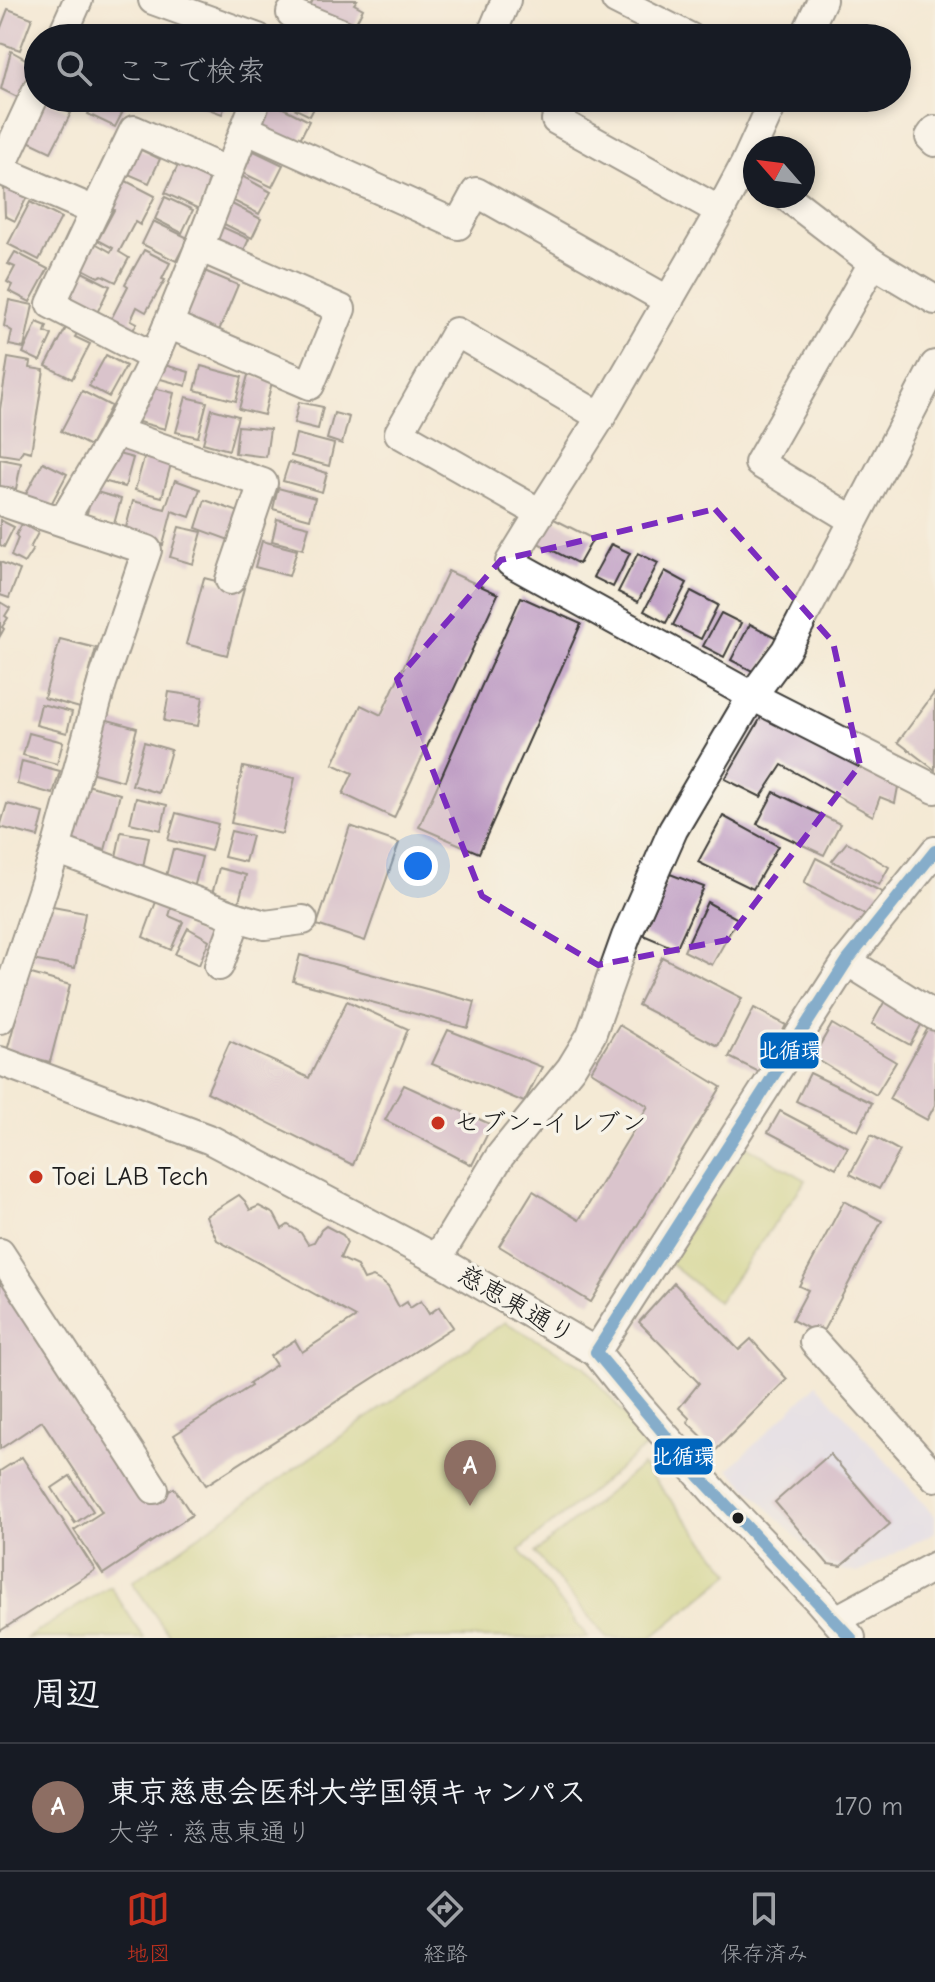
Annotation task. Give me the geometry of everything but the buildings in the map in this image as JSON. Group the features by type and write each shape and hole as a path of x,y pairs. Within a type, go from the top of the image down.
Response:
{"street":[{"path":"67,24 78,0"},
{"path":"153,0 219,24"},
{"path":"496,24 506,0"},
{"path":"811,24 822,0"},
{"path":"626,2 666,24"},
{"path":"290,17 311,24"},
{"path":"0,161 6,157 27,112"},
{"path":"63,521 116,432 154,357 252,112"},
{"path":"761,136 770,112"},
{"path":"556,120 720,211"},
{"path":"245,129 458,225 476,192 669,301"},
{"path":"154,357 51,304 134,130 228,172"},
{"path":"935,130 930,137 935,142"},
{"path":"0,170 95,211"},
{"path":"743,178 720,211 601,417 510,562 752,696 935,789"},
{"path":"802,208 873,263 935,300"},
{"path":"168,324 310,385 341,309 199,247"},
{"path":"853,520 759,463 873,263"},
{"path":"540,513 399,433 456,332 601,417"},
{"path":"437,1259 500,1156 571,1068 591,1035 626,937 673,830 752,696 786,650 935,365"},
{"path":"116,432 263,483 230,580"},
{"path":"0,501 147,550 102,683 56,849 0,1019"},
{"path":"56,849 237,917 265,925 303,920"},
{"path":"596,1352 847,961 935,851"},
{"path":"219,966 237,917"},
{"path":"847,961 935,1016"},
{"name":"慈恵東通り","path":"0,1061 211,1140 437,1259 596,1352 716,1494 843,1629"},
{"path":"0,1253 154,1489"},
{"path":"814,1342 935,1477"},
{"path":"843,1629 935,1566"}],"highlighted area":[{"path":"715,509 833,642 860,765 727,940 598,965 482,896 397,679 501,560"}],"shaded area":[{"path":"817,1384 935,1516 935,1532 858,1573 826,1567 729,1469"}],"green space":[{"path":"746,1146 806,1180 718,1302 668,1262"},
{"path":"505,1322 585,1367 649,1444 520,1550 588,1638 171,1638 132,1582"},
{"path":"642,1465 731,1573 651,1638 607,1638 535,1553"},
{"path":"110,1586 144,1638 27,1638"}],"transit line":[{"name":"北循環","path":"851,1638 700,1477 596,1352 847,961 935,851"}],"place":[{"name":"セブン-イレブン","path":"438,1123"},
{"name":"Toei LAB Tech","path":"36,1177"},
{"name":"東京慈恵会医科大学国領キャンパス","path":"470,1506"}]}
